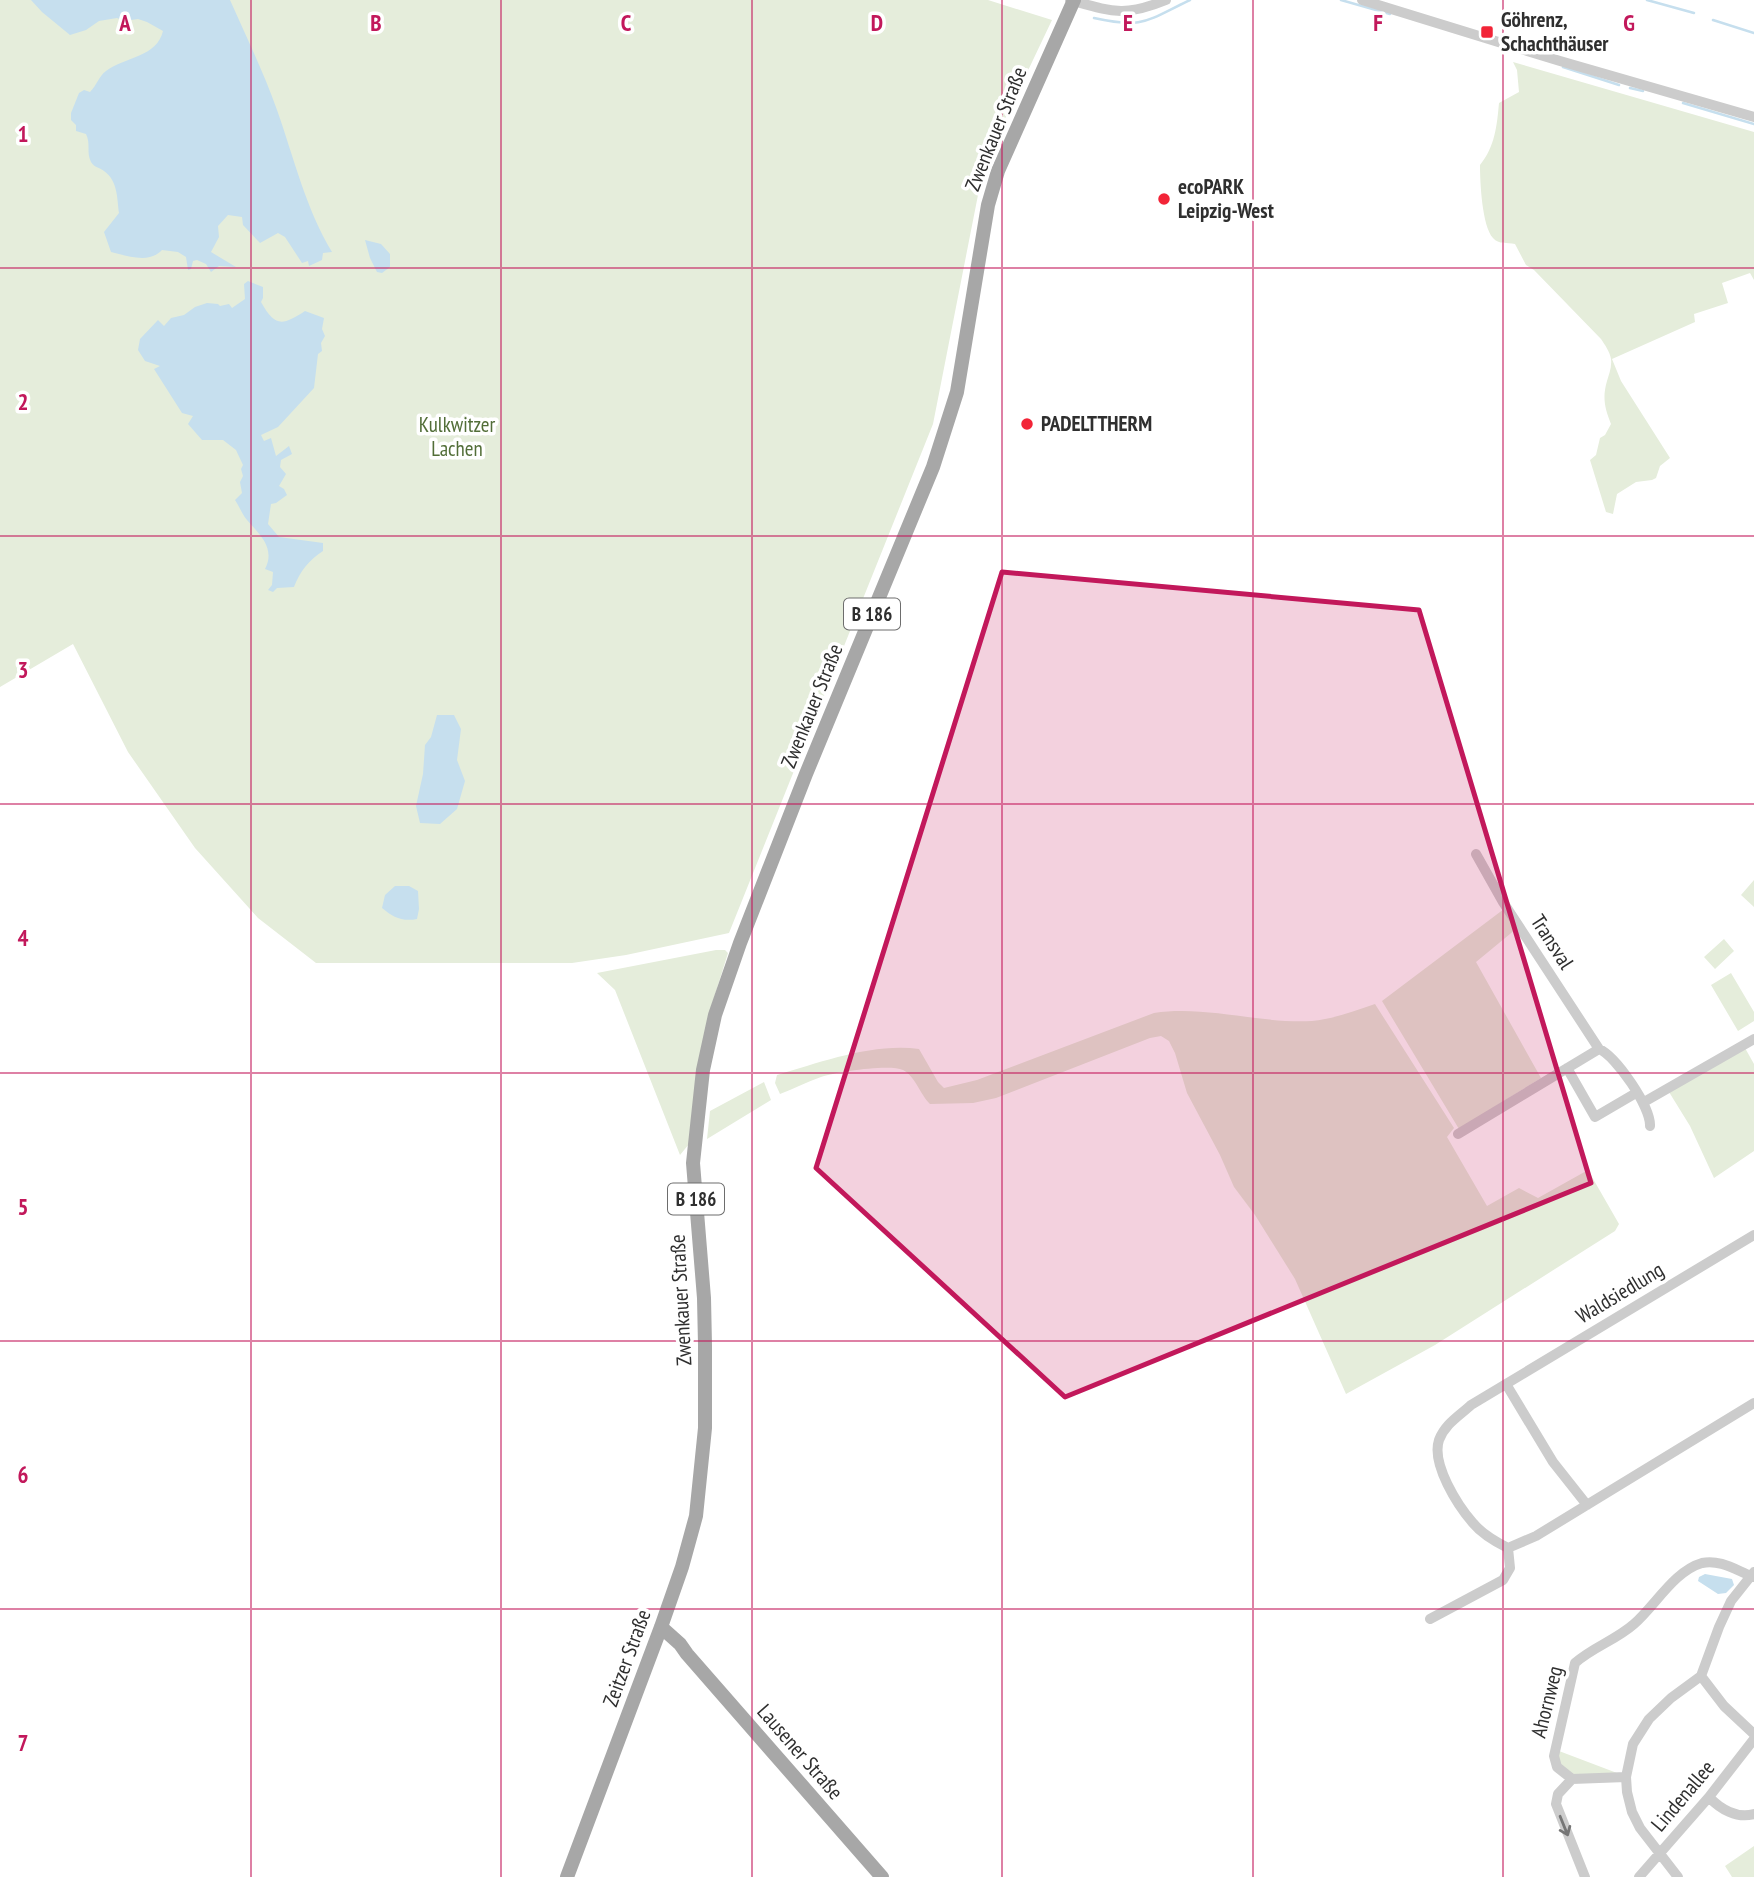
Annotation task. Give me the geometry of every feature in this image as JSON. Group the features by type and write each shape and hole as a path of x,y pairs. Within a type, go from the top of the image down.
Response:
{"main road":[{"name":"Zwenkauer Straße","path":"704,1448 704,1298 694,1163 708,1043 724,986 742,938 933,467 957,392 988,205 998,170 1073,0"},
{"name":"Zeitzer Straße","path":"567,1877 682,1567 696,1516 704,1448"},
{"name":"Lausener Straße","path":"661,1627 680,1644 882,1877"},
{"path":"655,1643 687,1654"}],"street":[{"path":"1073,0 1118,12 1130,12 1166,0"},
{"path":"1362,0 1754,117"},
{"name":"Transval","path":"1476,854 1503,902 1599,1049 1612,1057 1640,1098 1650,1117 1650,1126"},
{"path":"1567,1068 1595,1117 1640,1098 1754,1039"},
{"path":"1458,1134 1599,1049"},
{"name":"Waldsiedlung","path":"1508,1548 1494,1541 1473,1523 1442,1473 1437,1460 1438,1444 1445,1427 1471,1405 1754,1235"},
{"path":"1506,1384 1553,1462 1587,1505"},
{"path":"1430,1619 1503,1580 1510,1568 1508,1548 1535,1536 1754,1403"},
{"name":"Ahornweg","path":"1572,1779 1557,1767 1554,1756 1575,1663 1634,1625 1688,1570 1702,1563 1733,1567 1753,1575"},
{"path":"1678,1877 1640,1828 1632,1812 1626,1777 1633,1744 1649,1719 1671,1698 1701,1676 1731,1601 1753,1575"},
{"path":"1701,1676 1724,1706 1754,1737"},
{"name":"Lindenallee","path":"1639,1877 1709,1797 1754,1737"},
{"path":"1585,1877 1556,1804 1558,1794 1572,1779 1626,1777"},
{"path":"1709,1797 1718,1807 1730,1812 1747,1816 1754,1814"}],"highlighted area":[{"path":"1002,572 1419,610 1591,1183 1065,1397 816,1168"}],"green space":[{"name":"Kulkwitzer Lachen","path":"0,0 988,0 1052,20 986,159 982,192 978,195 933,424 729,933 626,955 572,963 316,963 258,918 195,848 128,752 73,644 0,687"},
{"path":"1513,62 1754,132 1754,280 1750,273 1722,283 1728,303 1694,314 1695,322 1612,359 1621,381 1670,458 1660,466 1656,478 1636,482 1617,494 1613,514 1606,512 1590,460 1596,455 1600,438 1611,424 1604,398 1611,365 1610,354 1601,339 1526,265 1515,244 1495,240 1486,224 1480,165 1492,143 1499,103 1519,92 1517,70"},
{"path":"1754,880 1754,907 1741,895"},
{"path":"1504,909 1516,929 1476,962 1541,1078 1459,1129 1382,1001"},
{"path":"1724,939 1734,951 1715,969 1704,957"},
{"path":"725,950 728,953 708,1017 689,1144 680,1155 615,990 597,973"},
{"path":"1731,973 1754,1012 1754,1021 1738,1031 1711,985"},
{"path":"1375,1004 1454,1128 1447,1137 1487,1206 1519,1188 1538,1198 1588,1170 1619,1224 1615,1231 1435,1345 1346,1394 1295,1279 1234,1187 1187,1093 1175,1053 1169,1041 1161,1036 996,1098 973,1103 930,1104 911,1076 896,1068 862,1069 828,1075 780,1094 775,1083 777,1075 829,1059 865,1051 901,1048 919,1049 944,1088 977,1080 1154,1013 1193,1011 1272,1020 1312,1021 1336,1017"},
{"path":"1745,1048 1754,1064 1754,1151 1714,1178 1690,1126 1669,1092"},
{"path":"764,1082 771,1100 707,1139 710,1111"},
{"path":"1559,1751 1617,1773 1567,1773 1558,1760"},
{"path":"1754,1846 1754,1877 1732,1877 1725,1866"}],"water":[{"path":"31,0 230,0 272,96 308,201 332,252 323,253 322,260 309,266 308,261 302,263 285,237 278,233 260,243 243,225 242,217 228,215 218,226 219,237 211,252 236,267 219,266 211,272 206,264 197,260 193,261 191,269 188,270 186,257 178,252 162,250 145,258 111,252 104,232 119,213 116,190 109,175 91,162 86,134 76,131 71,113 79,93 84,90 90,92 106,71 154,46 163,31 138,19 124,21 117,18 99,21 86,30 70,35"},
{"path":"365,240 381,244 390,254 390,267 382,273 377,272"},
{"path":"248,281 263,287 261,302 275,320 285,321 305,311 324,318 322,329 325,336 321,343 322,351 318,354 314,388 278,427 261,435 264,441 271,438 276,456 289,446 292,454 281,460 280,467 286,474 279,486 287,495 271,504 268,524 279,537 323,543 323,551 306,566 294,587 277,588 273,592 268,590 272,585 273,572 265,569 269,554 265,542 245,518 235,500 242,493 240,482 243,476 243,465 236,450 223,440 202,440 188,424 193,416 182,413 154,369 160,366 145,361 138,350 140,339 158,320 164,326 171,318 184,315 207,303 220,306 229,304 232,308 245,299 244,284"},
{"path":"437,715 454,715 461,729 457,760 465,781 457,809 440,824 420,823 416,806 423,774 425,745 431,737"},
{"path":"395,886 409,886 418,891 417,919 398,918 382,908 385,895"},
{"path":"1705,1574 1732,1579 1734,1585 1726,1593 1718,1594 1698,1581 1699,1577"}],"waterway":[{"path":"1094,18 1135,23 1153,18 1190,0"},
{"path":"1341,0 1390,14"},
{"path":"1647,0 1694,13"},
{"path":"1713,20 1754,33"},
{"path":"1563,67 1619,85"},
{"path":"1630,88 1643,91"},
{"path":"1683,103 1754,124"}],"place":[{"name":"Göhrenz, Schachthäuser","path":"1487,32"},
{"name":"ecoPARK Leipzig-West","path":"1164,199"},
{"name":"PADELTTHERM","path":"1027,424"}]}
